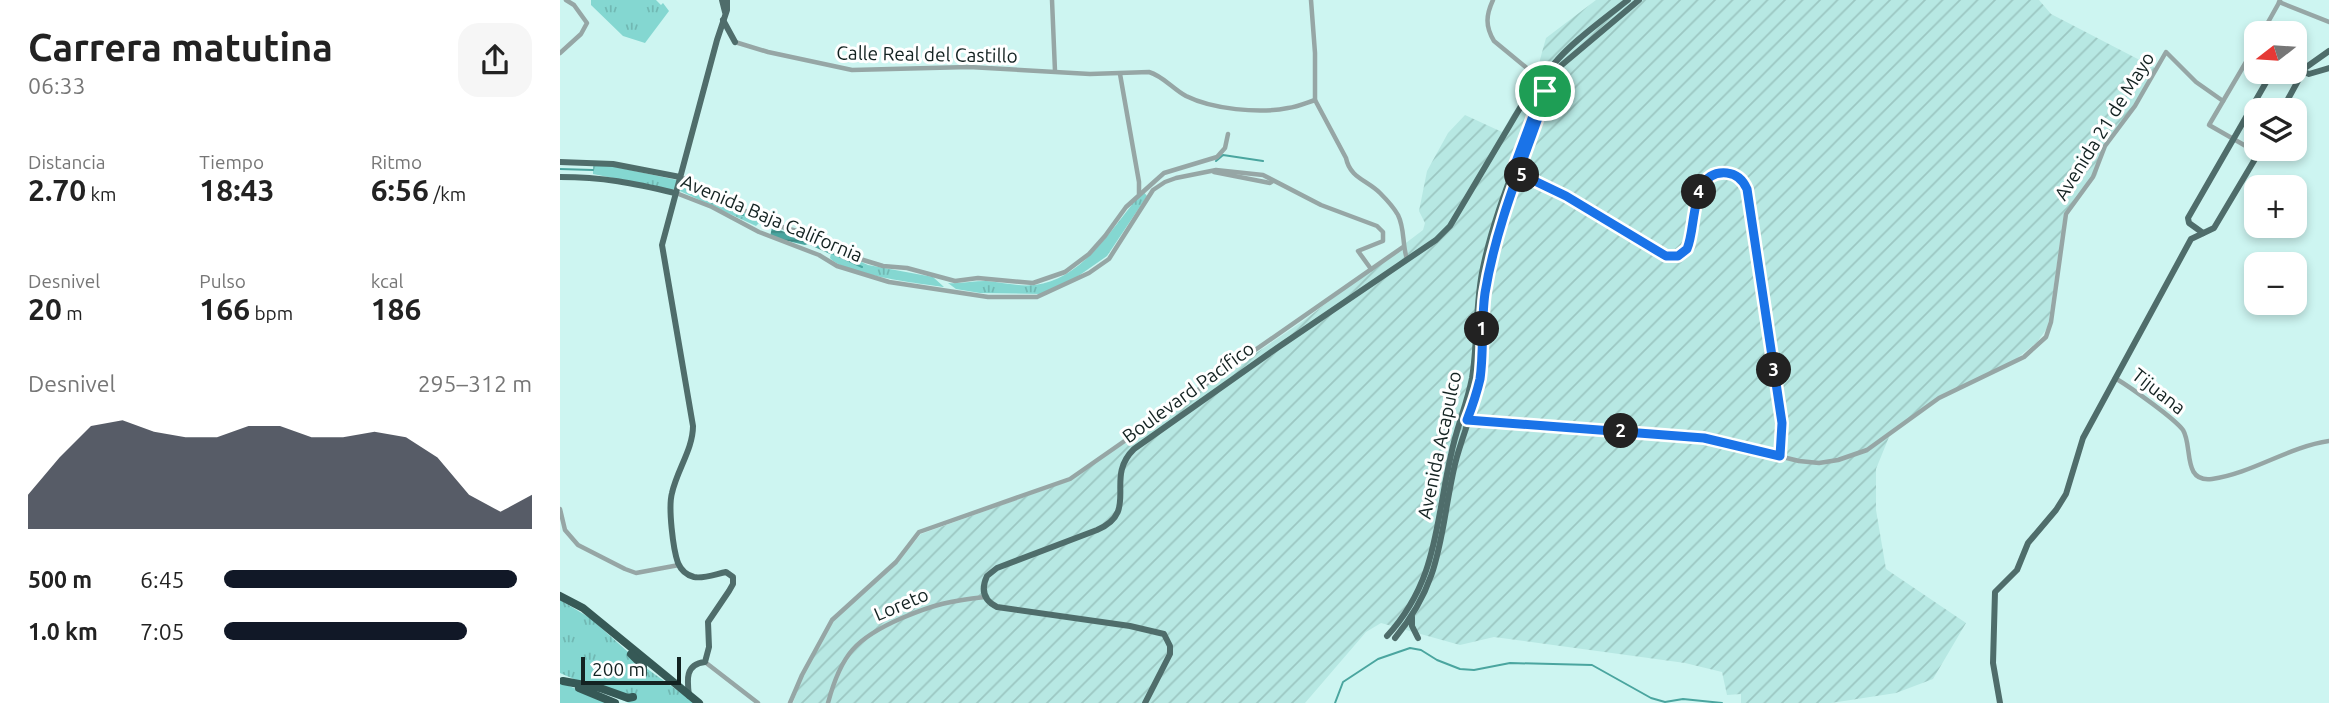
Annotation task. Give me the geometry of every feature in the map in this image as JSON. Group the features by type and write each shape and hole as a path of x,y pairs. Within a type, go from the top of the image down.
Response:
{"highway":[{"path":"560,596 595,617 699,703"},
{"path":"595,617 643,666 643,674"},
{"path":"561,680 600,688 628,698 633,696"},
{"path":"561,680 615,703"}],"main road":[{"path":"689,696 689,670 694,664 705,662 709,647 708,622 733,584 733,577 726,572 691,577 679,565 670,505 671,493 693,436 693,426 663,254 664,237 675,193 724,17 724,0"},
{"name":"Boulevard Pacífico","path":"1549,72 1552,64 1628,0"},
{"name":"Boulevard Pacífico","path":"985,597 984,582 992,570 1097,530 1113,520 1121,500 1120,468 1134,449 1436,240 1450,226 1533,86 1639,0"},
{"path":"724,17 735,42"},
{"path":"717,40 735,42"},
{"path":"2307,68 2329,51"},
{"path":"2307,73 2329,68"},
{"name":"Avenida Acapulco","path":"1387,636 1408,610 1427,575 1447,472 1479,380 1485,295 1491,265 1515,172 1545,98 1545,85 1540,79"},
{"path":"2203,233 2189,223 2188,218 2265,84"},
{"name":"Tijuana","path":"2115,378 2191,239 2214,228 2253,161"},
{"name":"Avenida Baja California","path":"560,162 613,164 680,177"},
{"name":"Avenida Baja California","path":"560,177 622,180 675,193"},
{"path":"2000,703 1993,663 1995,592 2017,570 2028,543 2066,494 2083,438 2115,378"},
{"name":"Avenida Acapulco","path":"1395,638 1412,617 1433,575 1464,420"},
{"path":"985,597 997,607 1130,626 1164,634 1169,640 1170,654 1145,703"},
{"path":"1412,617 1412,626 1418,638"}],"street":[{"path":"560,53 581,34 587,23 574,5 566,0"},
{"path":"1052,0 1055,71"},
{"path":"1311,0 1315,100 1346,158 1348,168 1354,176 1379,192 1397,214 1404,231 1403,247 1407,259"},
{"path":"1493,0 1486,22 1494,41 1540,79"},
{"path":"2269,21 2280,1 2329,22"},
{"name":"Calle Real del Castillo","path":"735,42 852,70 968,67 1090,75 1152,73 1178,91 1208,105 1265,110 1289,108 1315,100"},
{"name":"Avenida 21 de Mayo","path":"1780,456 1819,463 1853,457 1867,450 1939,398 2024,357 2046,337 2051,322 2066,214 2093,177 2105,146 2135,106 2166,52 2196,82 2223,101"},
{"path":"2244,65 2210,125 2244,144"},
{"path":"1120,74 1139,194"},
{"path":"1216,172 1207,161 1222,153 1228,134"},
{"name":"Avenida Baja California","path":"680,177 696,183 767,223 812,235 860,259 955,281 978,278 1032,283 1065,272 1089,254 1139,194 1164,173 1207,161"},
{"path":"1139,182 1151,192 1165,182 1216,172 1263,175 1321,205 1377,226 1384,237 1383,241 1359,251 1371,269"},
{"path":"1464,420 1704,438 1780,456 1782,423 1763,293 1747,189 1739,176 1724,172 1706,179 1701,186 1690,242 1683,253 1672,257 1666,256 1566,196 1515,172"},
{"name":"Avenida Baja California","path":"675,193 818,255 837,267 889,282 988,297 1037,297 1089,273 1108,259 1151,192"},
{"path":"790,703 832,620 896,562 919,533 1070,479 1403,247"},
{"path":"941,278 949,291"},
{"name":"Tijuana","path":"2115,378 2182,430 2192,469 2201,478 2221,477 2269,461 2298,447 2329,441"},
{"path":"560,509 565,530 578,545 636,573 679,565"},
{"name":"Loreto","path":"828,703 839,668 868,634 940,602 985,597"},
{"path":"705,662 758,703"}],"shaded area":[{"path":"1596,0 2039,0 2051,14 2157,69 2132,109 2103,146 2097,175 2064,214 2048,327 2037,342 2011,363 1944,394 1891,432 1876,469 1876,510 1886,569 1966,623 1933,679 1896,693 1831,703 1741,703 1741,694 1727,695 1722,672 1685,663 1494,637 1460,645 1381,623 1366,632 1305,703 793,703 802,677 834,619 921,534 1069,481 1303,321 1423,230 1425,223 1419,211 1427,171 1448,133 1465,115 1502,132 1536,74 1546,38"},
{"path":"772,227 830,250 830,254 808,244 770,237"}],"green space":[{"path":"591,0 656,0 661,5 663,3 669,11 645,43 623,36 591,5"},
{"path":"593,165 611,166 677,180 672,190 593,174"},
{"path":"684,181 697,185 761,221 756,226 680,191"},
{"path":"1143,191 1147,196 1107,256 1074,279 1041,294 980,293 956,289 948,283 986,281 1035,285 1053,281 1083,262 1097,248"},
{"path":"832,249 868,265 933,277 944,287 850,269 830,258"},
{"path":"560,600 590,618 646,668 695,703 629,703 560,673"},
{"path":"560,682 608,703 560,703"}],"waterway":[{"path":"1216,161 1223,155 1263,161"},
{"path":"560,169 593,170"},
{"path":"719,203 743,215"},
{"path":"828,251 862,267"},
{"path":"1335,703 1343,682 1378,659 1410,648 1421,650 1460,669 1474,670 1510,663 1592,665 1651,698 1665,702 1683,699 1722,703"}],"route":[{"path":"1545,91 1540,97 1513,170 1518,173 1566,196 1666,256 1678,256 1687,249 1698,194 1706,179 1724,172 1739,176 1745,184 1782,423 1780,456 1704,438 1467,420 1479,380 1485,295 1491,265 1503,218 1518,173 1545,98 1545,91"}]}
